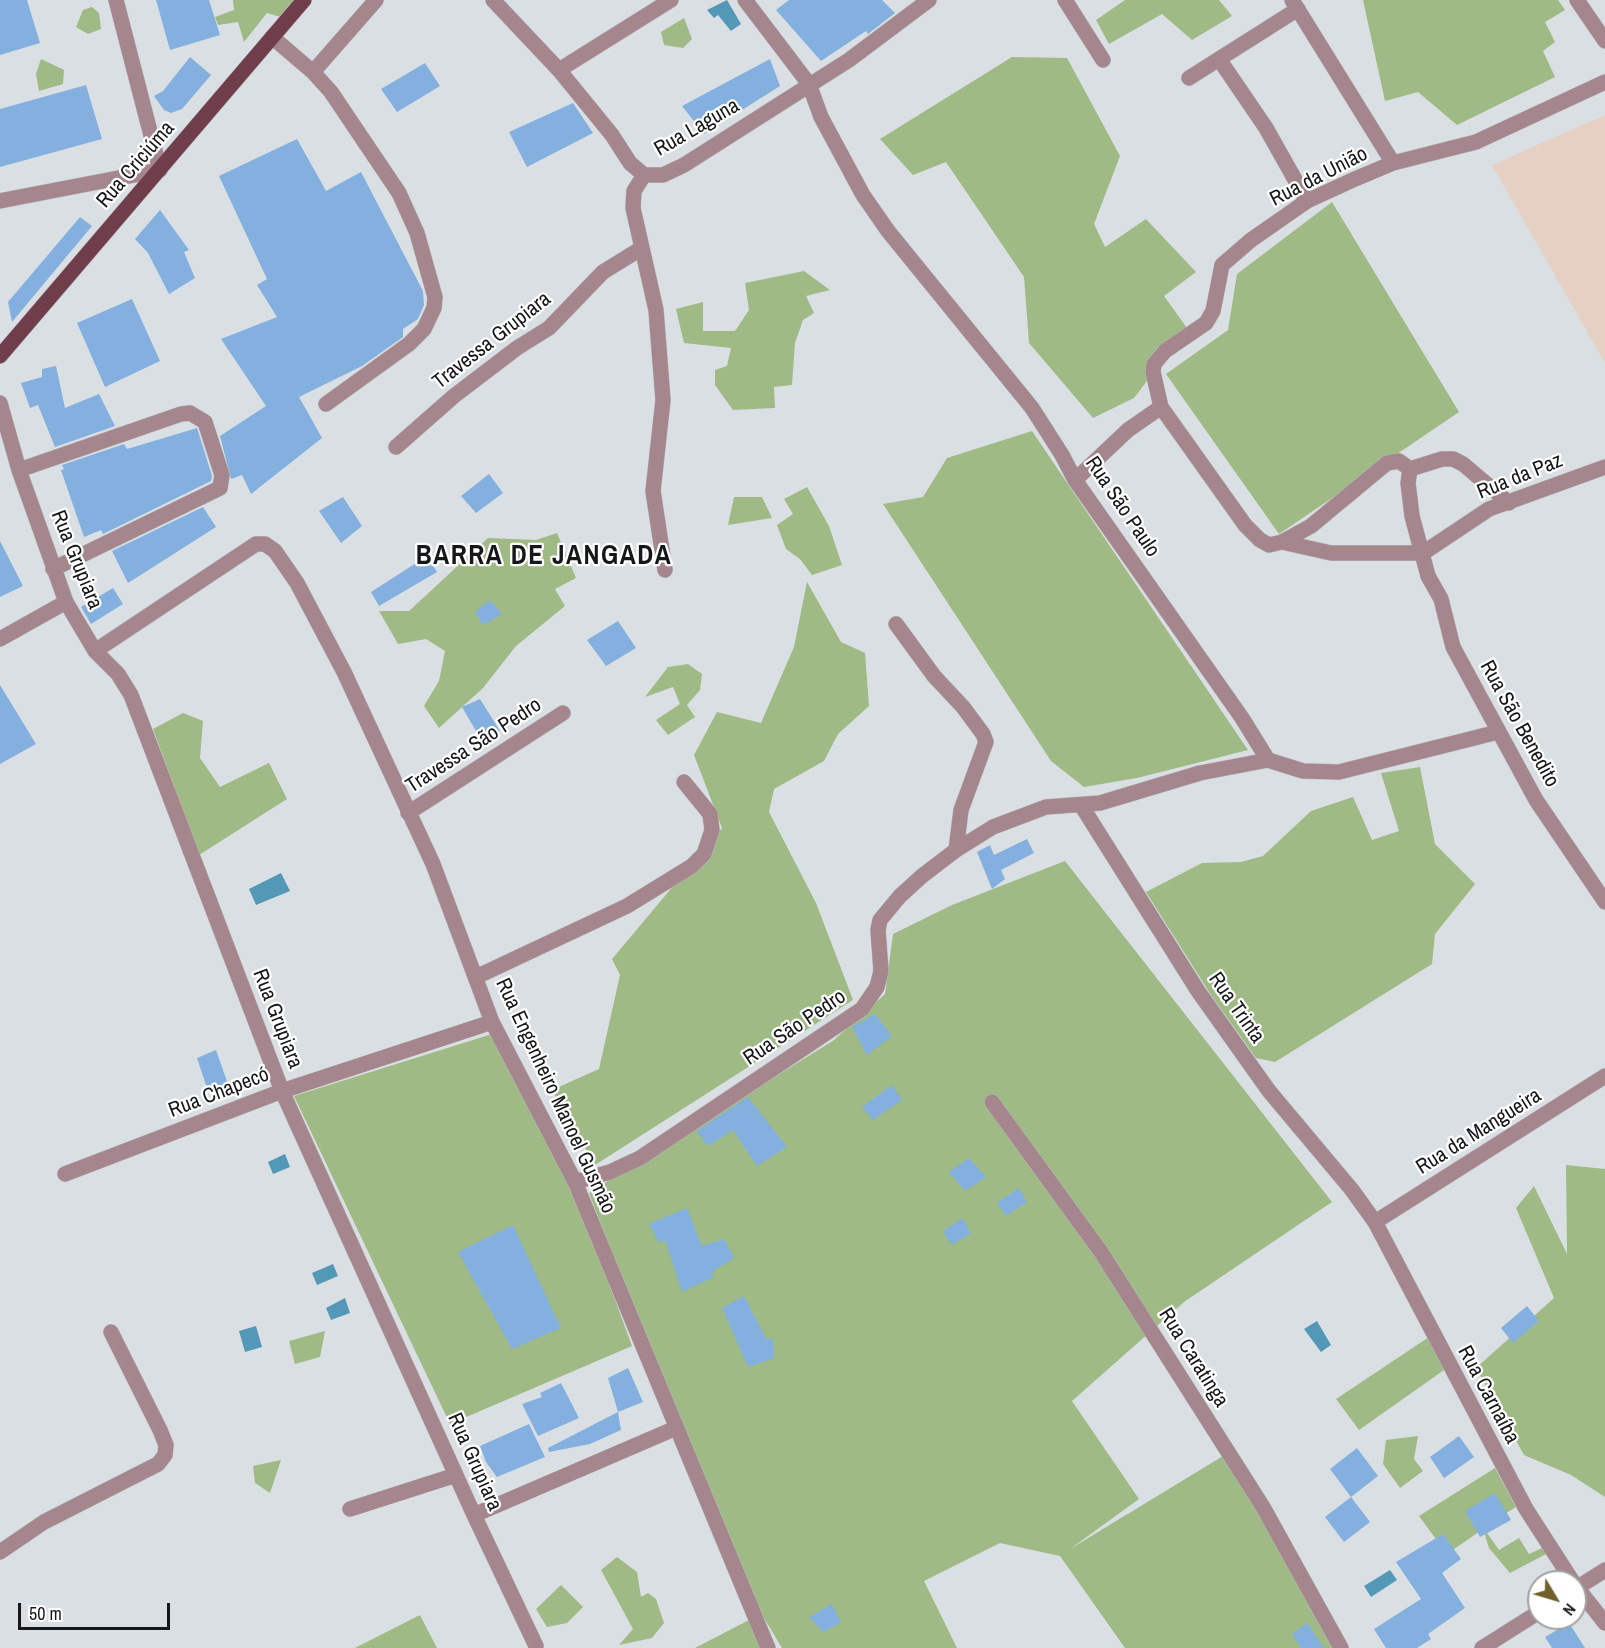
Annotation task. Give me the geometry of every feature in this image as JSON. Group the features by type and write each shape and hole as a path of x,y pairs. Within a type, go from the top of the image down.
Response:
{"main road":[{"name":"Rua Criciúma","path":"0,356 304,0"}],"street":[{"path":"0,201 160,170 116,0"},
{"path":"313,72 376,0"},
{"name":"Rua Laguna","path":"493,0 559,70 612,135 630,163 644,175 663,175 684,165 849,60 929,0"},
{"path":"559,70 671,0"},
{"name":"Rua São Paulo","path":"744,0 809,84 821,117 863,195 888,231 1025,399 1062,454 1075,480 1242,718 1268,760"},
{"path":"1065,0 1103,60"},
{"path":"1577,0 1605,40"},
{"path":"1189,78 1295,5 1393,163"},
{"path":"272,37 313,72 361,133 399,193 417,233 435,297 434,308 424,329 409,344 326,404"},
{"path":"1219,59 1266,128 1307,201"},
{"name":"Rua da União","path":"1282,542 1269,545 1260,540 1245,525 1161,407 1153,372 1154,364 1165,351 1200,328 1210,318 1222,265 1251,240 1307,201 1393,163 1476,142 1605,82"},
{"path":"644,175 634,191 633,208 656,310 663,400 653,491 665,570"},
{"name":"Travessa Grupiara","path":"396,447 454,396 517,348 549,328 603,272 642,248"},
{"name":"Rua Grupiara","path":"0,403 19,470 66,602 95,651 118,674 131,695 282,1091 474,1515 537,1646"},
{"path":"1075,480 1128,430 1161,407"},
{"path":"19,470 181,414 190,413 205,422 222,475 220,488 53,569"},
{"path":"1282,542 1311,526 1387,463 1399,461 1410,469 1442,459 1453,459 1463,464 1509,503"},
{"name":"Rua da Paz","path":"1423,553 1489,509 1605,466"},
{"name":"Rua São Benedito","path":"1410,469 1409,498 1428,576 1441,599 1453,647 1536,800 1605,902"},
{"path":"1282,542 1331,553 1423,553"},
{"name":"Rua Engenheiro Manoel Gusmão","path":"95,651 250,548 265,544 275,551 315,616 344,672 433,864 492,1022 576,1182 768,1648"},
{"path":"0,639 66,602"},
{"path":"896,624 934,676 967,712 986,742 961,810 956,849"},
{"name":"Travessa São Pedro","path":"408,813 563,713"},
{"path":"1268,760 1303,771 1339,772 1498,732"},
{"name":"Rua São Pedro","path":"576,1182 610,1172 640,1158 862,1009 877,987 881,971 878,930 880,920 900,896 956,849 993,827 1046,807 1100,803 1200,773 1268,760"},
{"path":"476,977 627,906 692,866 704,854 712,830 710,814 684,782"},
{"name":"Rua Trinta","path":"1081,805 1205,1001 1269,1091 1375,1222"},
{"name":"Rua Chapecó","path":"65,1174 282,1091 492,1022"},
{"name":"Rua da Mangueira","path":"1375,1222 1605,1076"},
{"name":"Rua Caratinga","path":"992,1102 1101,1251 1263,1507 1341,1648"},
{"name":"Rua Carnaíba","path":"1375,1222 1521,1499 1565,1570"},
{"path":"0,1552 44,1522 158,1464 165,1455 166,1445 160,1430 111,1332"},
{"path":"474,1515 676,1428"},
{"path":"350,1509 456,1475"},
{"path":"1587,1580 1605,1570"},
{"name":"Rua Carnaíba","path":"1587,1601 1605,1623"},
{"path":"1482,1648 1527,1620"}],"shaded area":[{"path":"1605,115 1605,363 1492,165"}],"green space":[{"path":"233,0 297,0 284,18 267,13 244,42 238,22 218,25 215,17 234,10"},
{"path":"1125,0 1219,0 1232,16 1192,40 1162,14 1109,44 1096,20"},
{"path":"1363,0 1558,0 1565,10 1545,22 1555,42 1543,51 1555,77 1457,125 1418,92 1385,101"},
{"path":"92,7 99,13 101,29 88,34 76,27 83,10"},
{"path":"684,18 692,39 683,48 664,45 661,32"},
{"path":"1012,57 1067,58 1120,156 1094,224 1105,247 1146,219 1196,272 1164,296 1187,328 1134,398 1093,418 1029,343 1024,277 946,162 913,175 880,139"},
{"path":"41,59 64,70 63,84 39,91 36,74"},
{"path":"1332,202 1459,412 1279,534 1166,374 1228,330 1237,274"},
{"path":"804,271 830,290 806,296 814,313 803,320 795,343 792,385 774,387 775,408 733,410 715,385 715,370 727,366 731,348 684,343 676,309 703,302 703,331 735,331 749,310 745,283"},
{"path":"1032,431 1248,750 1137,778 1084,787 1051,761 883,504 923,497 947,458"},
{"path":"807,487 829,526 842,565 812,575 800,559 786,549 777,525 793,514 784,499"},
{"path":"734,497 762,497 772,518 728,525"},
{"path":"557,533 576,578 555,589 565,606 516,646 483,688 439,728 424,706 439,681 445,651 426,639 398,644 379,611 409,611 488,538 536,540"},
{"path":"807,582 841,642 865,653 869,706 838,734 824,761 774,789 769,812 816,903 853,1000 595,1165 552,1090 599,1069 620,975 612,959 722,828 694,755 717,712 761,723 794,647"},
{"path":"688,664 702,674 700,690 687,705 695,717 668,735 656,720 680,704 673,687 645,697 668,667"},
{"path":"183,713 203,721 200,758 220,787 269,763 287,799 199,855 153,729"},
{"path":"1420,767 1435,844 1475,884 1435,934 1432,964 1275,1062 1256,1058 1211,995 1146,892 1202,863 1241,862 1263,856 1311,811 1353,797 1372,840 1399,831 1381,773"},
{"path":"1065,861 1332,1202 1184,1302 1072,1401 1139,1499 1070,1549 1228,1453 1332,1648 1125,1648 1060,1556 1000,1543 924,1581 957,1648 782,1648 731,1563 589,1193 834,1040 885,994 893,934 952,905"},
{"path":"492,1034 571,1180 632,1346 450,1424 294,1096"},
{"path":"1566,1165 1605,1169 1605,1497 1571,1475 1524,1455 1476,1368 1554,1298 1516,1208 1534,1186 1567,1254"},
{"path":"325,1331 320,1357 295,1364 289,1341"},
{"path":"1429,1337 1444,1370 1359,1430 1336,1399"},
{"path":"1418,1436 1414,1459 1423,1471 1400,1488 1383,1464 1386,1440"},
{"path":"281,1460 270,1493 255,1483 253,1466"},
{"path":"1495,1468 1516,1507 1487,1525 1487,1533 1499,1550 1519,1538 1529,1554 1544,1547 1548,1553 1510,1573 1489,1548 1483,1529 1447,1554 1419,1516"},
{"path":"617,1557 637,1572 641,1597 648,1593 656,1599 664,1623 652,1638 619,1645 633,1629 601,1570"},
{"path":"561,1585 583,1607 567,1623 547,1627 536,1609"},
{"path":"420,1615 437,1648 355,1648"},
{"path":"749,1620 763,1648 695,1648"}],"water":[{"path":"727,0 741,24 731,31 718,15 714,18 707,10"},
{"path":"281,873 290,891 256,905 249,889"},
{"path":"285,1154 290,1167 273,1174 268,1162"},
{"path":"333,1264 338,1276 317,1285 312,1273"},
{"path":"345,1298 350,1313 331,1320 326,1308"},
{"path":"1317,1321 1331,1345 1321,1352 1304,1329"},
{"path":"256,1326 262,1347 245,1352 239,1331"},
{"path":"1390,1570 1397,1580 1371,1597 1364,1586"}],"building":[{"path":"0,0 27,0 40,43 0,55"},
{"path":"156,0 209,0 220,35 170,50"},
{"path":"789,0 882,0 895,13 868,34 866,31 821,61 776,10"},
{"path":"190,57 211,75 182,109 171,113 164,110 154,96 163,91"},
{"path":"770,59 780,86 704,134 682,106"},
{"path":"425,63 440,86 397,112 381,89"},
{"path":"86,85 102,139 0,167 0,109"},
{"path":"573,103 593,133 527,167 509,132"},
{"path":"297,139 326,191 361,172 423,291 424,305 418,319 403,329 403,337 362,366 299,397 322,438 251,494 242,475 231,479 220,436 266,406 221,339 277,317 257,285 267,279 219,176"},
{"path":"160,210 189,250 184,252 195,278 169,294 148,253 135,239"},
{"path":"80,217 92,226 12,322 8,302"},
{"path":"132,299 160,361 105,387 77,323"},
{"path":"56,366 65,408 99,394 115,426 55,447 38,405 30,408 21,383 42,377 42,369"},
{"path":"197,428 212,476 211,481 103,534 101,530 84,537 61,470 64,469 62,465 124,444 127,449"},
{"path":"489,474 503,493 476,513 461,496"},
{"path":"343,497 362,526 341,543 319,511"},
{"path":"203,507 216,527 128,583 112,551"},
{"path":"0,541 23,586 0,597"},
{"path":"427,556 437,572 379,606 371,592"},
{"path":"113,588 123,604 91,624 81,607"},
{"path":"490,600 502,614 483,625 475,612"},
{"path":"618,621 636,648 606,666 587,640"},
{"path":"0,685 36,744 0,764"},
{"path":"480,699 500,731 483,743 462,707"},
{"path":"1027,839 1034,853 1001,870 1005,879 992,889 977,852 990,845 994,855"},
{"path":"875,1014 892,1036 867,1055 852,1027"},
{"path":"216,1050 228,1084 208,1091 197,1058"},
{"path":"892,1085 902,1100 873,1120 862,1107"},
{"path":"748,1097 787,1147 757,1166 733,1130 708,1146 697,1131"},
{"path":"969,1158 986,1177 965,1191 949,1172"},
{"path":"1019,1188 1027,1202 1006,1216 997,1203"},
{"path":"687,1208 702,1246 724,1239 734,1258 712,1272 714,1277 682,1292 665,1240 659,1243 649,1224"},
{"path":"963,1218 971,1234 951,1245 943,1231"},
{"path":"513,1225 561,1328 512,1349 458,1252"},
{"path":"744,1296 767,1340 773,1338 774,1358 748,1367 722,1308"},
{"path":"1527,1306 1539,1321 1513,1343 1501,1328"},
{"path":"628,1368 643,1402 618,1412 608,1378"},
{"path":"561,1383 579,1418 538,1436 522,1404 542,1397 540,1393"},
{"path":"618,1412 621,1430 590,1444 549,1452 548,1448"},
{"path":"529,1424 545,1457 497,1477 486,1462 480,1446"},
{"path":"1459,1436 1474,1457 1444,1478 1430,1457"},
{"path":"1357,1448 1378,1476 1351,1497 1330,1469"},
{"path":"1495,1493 1511,1520 1480,1537 1465,1511"},
{"path":"1351,1497 1370,1522 1344,1542 1325,1517"},
{"path":"1443,1534 1461,1559 1442,1573 1465,1608 1428,1634 1431,1639 1417,1648 1386,1648 1374,1629 1421,1599 1396,1562"},
{"path":"832,1604 841,1623 823,1632 809,1617"},
{"path":"1307,1623 1324,1648 1301,1648 1292,1634"},
{"path":"1557,1630 1573,1630 1585,1648 1552,1648 1545,1637"}],"district":[{"name":"BARRA DE JANGADA","path":"544,557"}]}
